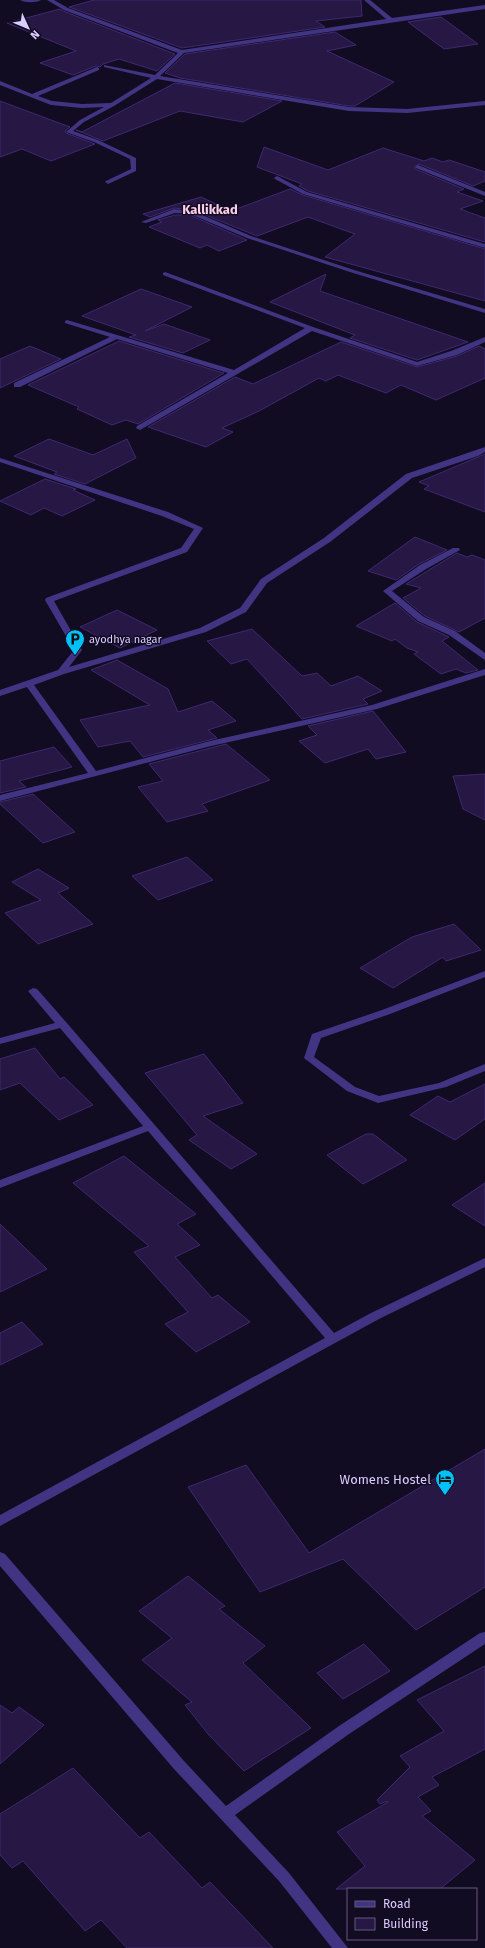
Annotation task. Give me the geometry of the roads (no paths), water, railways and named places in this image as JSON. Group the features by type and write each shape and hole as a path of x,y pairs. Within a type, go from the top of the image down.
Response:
{"street":[{"path":"23,0 38,0"},
{"path":"50,0 66,9 182,52 485,7"},
{"path":"367,0 391,20"},
{"path":"108,182 134,170 133,158 96,141 69,132 82,121 112,105 156,77 182,52"},
{"path":"106,66 156,77 364,111 407,111 485,103"},
{"path":"34,95 97,69"},
{"path":"0,82 51,103 82,106 112,105"},
{"path":"418,167 485,194"},
{"path":"277,178 305,193 485,246"},
{"path":"144,222 174,211 191,212 250,238 352,271 485,311"},
{"path":"165,274 311,328 417,364 454,353 485,339"},
{"path":"67,322 235,373"},
{"path":"140,428 311,328"},
{"path":"17,385 116,337"},
{"path":"0,693 61,672 203,630 243,610 264,581 328,540 409,476 476,454 485,449"},
{"path":"0,460 165,514 199,528 184,550 49,600 78,650 61,672"},
{"path":"456,550 423,567 387,591 421,618 452,633 485,656"},
{"path":"0,798 210,744 374,707 485,672"},
{"path":"29,684 94,774"},
{"path":"485,974 386,1012 316,1036 309,1058 351,1089 378,1100 442,1085 485,1067"},
{"path":"33,991 333,1340"},
{"path":"0,1041 62,1024"},
{"path":"0,1184 150,1127"},
{"path":"0,1521 375,1316 485,1262"},
{"path":"0,1557 179,1765 284,1877 341,1948"},
{"path":"226,1814 344,1730 485,1637"}],"place":[{"name":"ayodhya nagar","path":"75,656"},
{"name":"Womens Hostel","path":"445,1496"}],"district":[{"name":"Kallikkad","path":"210,209"}]}
